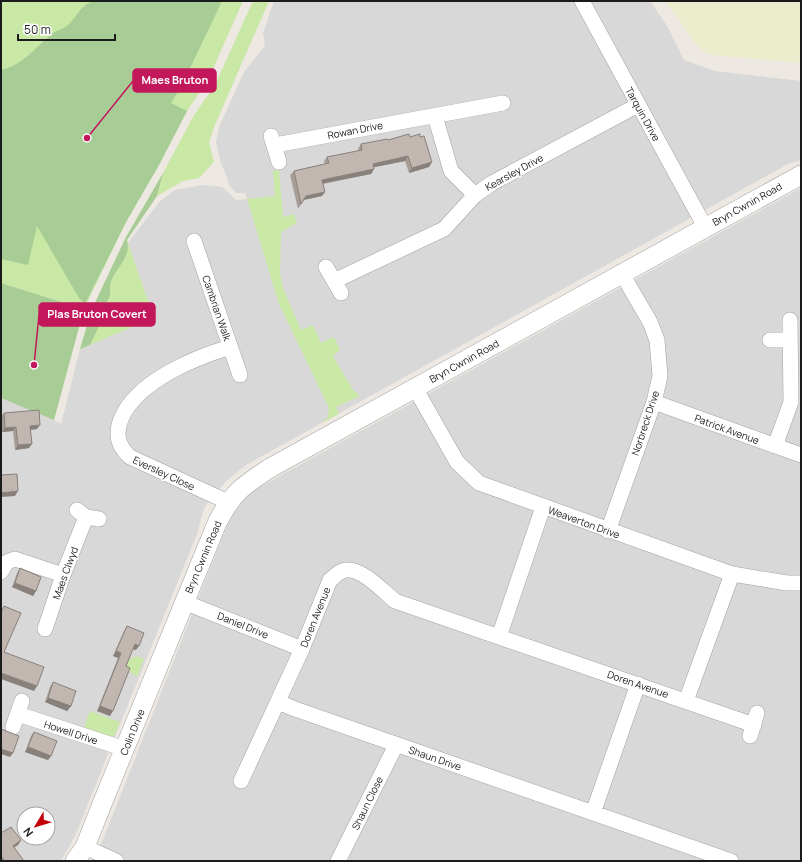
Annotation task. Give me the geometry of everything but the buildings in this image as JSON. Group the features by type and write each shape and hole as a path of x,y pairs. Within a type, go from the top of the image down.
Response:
{"street":[{"name":"Tarquin Drive","path":"582,1 705,227"},
{"name":"Rowan Drive","path":"279,162 273,140 435,116 503,103"},
{"name":"Kearsley Drive","path":"326,267 337,287 444,229 475,195 492,183 638,105"},
{"path":"435,116 451,171 475,195"},
{"name":"Bryn Cwnin Road","path":"184,602 228,502 247,483 270,468 621,272 801,174"},
{"name":"Cambrian Walk","path":"194,241 240,375"},
{"name":"Norbreck Drive","path":"608,531 654,402 660,376 657,340 650,322 621,272"},
{"path":"775,446 790,402 790,320"},
{"path":"770,340 789,340"},
{"name":"Eversley Close","path":"228,502 130,457 122,450 118,443 117,434 123,416 136,398 146,388 181,366 230,347"},
{"name":"Weaverton Drive","path":"414,388 457,462 479,483 608,531 732,574 787,584 801,583"},
{"name":"Patrick Avenue","path":"654,402 801,455"},
{"path":"499,637 543,507"},
{"name":"Maes Clwyd","path":"52,621 63,575 87,516"},
{"path":"1,572 7,562 15,559 63,575"},
{"name":"Doren Avenue","path":"241,781 302,649 330,580 337,573 346,570 364,575 395,601 686,700 754,725"},
{"path":"686,700 732,574"},
{"name":"Daniel Drive","path":"184,602 302,649"},
{"name":"Colin Drive","path":"80,854 125,749 184,602"},
{"path":"594,813 638,684"},
{"name":"Shaun Drive","path":"278,702 396,745 730,861"},
{"name":"Howell Drive","path":"18,714 125,749"},
{"name":"Shaun Close","path":"338,861 396,745"},
{"path":"80,854 116,861"}],"shaded area":[{"path":"274,1 650,1 667,26 684,60 715,71 801,81 801,160 788,164 246,465 226,481 204,508 197,534 75,836 61,861 1,861 1,398 45,415 61,424 80,349 156,317 146,295 128,243 160,201 175,190 203,185 222,187 236,200 247,199 245,193 236,193 230,186 220,160 216,142 219,127 244,72 265,46 263,33"},
{"path":"801,188 801,861 91,861 102,842 232,513 243,500 256,489"}],"green space":[{"path":"1,1 243,1 208,80 187,111 159,165 126,222 84,309 1,283"},
{"path":"93,1 222,1 182,85 171,103 187,111 159,165 126,222 85,304 79,298 37,226 28,265 1,259 1,70 9,68 23,60 53,33 67,25 82,8"},
{"path":"253,1 269,1 209,142 214,162 199,178 183,181 157,196 163,173 194,115 215,85"},
{"path":"666,1 801,1 801,63 712,55 703,51 695,44"},
{"path":"279,170 283,217 294,214 297,223 281,232 280,273 283,288 301,330 313,325 321,343 334,337 340,350 333,356 353,390 360,396 336,407 339,414 322,423 328,417 329,408 279,304 247,199 275,196 273,171"},
{"path":"163,173 157,196 127,240 128,246 126,256 110,284 110,295 107,302 104,304 94,305 126,237"},
{"path":"126,237 146,295 156,317 80,349 92,309"},
{"path":"1,283 84,309 54,420 1,398"},
{"path":"103,308 105,310 102,320 90,345 80,349 92,309"},
{"path":"137,656 144,659 137,677 124,667 127,660"},
{"path":"90,711 120,722 115,734 112,737 84,727"}],"place":[{"name":"Maes Bruton","path":"87,138"},
{"name":"Plas Bruton Covert","path":"34,365"}]}
